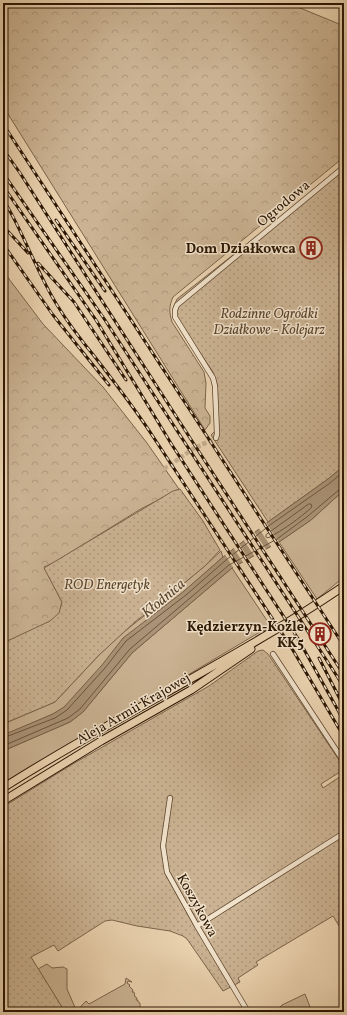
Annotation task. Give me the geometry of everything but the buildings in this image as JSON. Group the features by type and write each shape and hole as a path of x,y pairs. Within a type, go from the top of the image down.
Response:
{"main road":[{"name":"Aleja Armii Krajowej","path":"319,603 344,582"},
{"name":"Aleja Armii Krajowej","path":"3,788 68,748 273,632 344,586"},
{"name":"Aleja Armii Krajowej","path":"3,801 101,741 191,690 273,632"}],"street":[{"name":"Ogrodowa","path":"216,436 215,386 213,378 175,317 175,310 178,305 344,166"},
{"path":"273,654 344,762"},
{"name":"Koszykowa","path":"170,798 163,846 167,872 248,1012"},
{"path":"197,926 344,833"}],"green space":[{"path":"3,3 288,3 344,26 344,157 173,297 170,306 172,322 204,372 206,383 205,408 210,416 210,423 205,430 3,106"},
{"name":"Rodzinne Ogródki Działkowe - Kolejarz","path":"344,164 344,466 268,522 211,435 215,431 213,372 173,313 174,306 177,299 261,233"},
{"path":"3,271 43,324 103,387 147,443 179,489 139,510 55,562 44,567 62,602 59,614 41,626 3,643"},
{"name":"ROD Energetyk","path":"180,489 203,521 220,550 206,565 136,621 98,656 55,702 3,724 3,643 50,621 59,613 62,602 44,568 173,491"},
{"path":"344,490 344,577 317,599 279,542 311,520"},
{"path":"221,551 223,557 160,613 73,702 53,714 3,736 3,724 55,702 120,635 169,596"},
{"path":"232,568 272,628 260,632 3,785 3,751 70,722 83,712 132,653"},
{"path":"263,650 268,654 343,766 340,772 321,784 323,788 344,774 344,934 333,916 256,962 258,965 238,978 240,982 223,991 187,939 183,936 170,931 137,926 112,920 105,921 58,951 54,945 31,957 65,1012 3,1012 3,807 71,765 209,686 258,651"},
{"path":"47,964 52,968 63,967 67,969 67,989 77,1012 65,1012 38,969"},
{"path":"126,978 132,982 128,981 127,983 133,990 132,992 134,992 135,997 137,998 136,1000 140,1003 140,1008 144,1009 146,1012 82,1012 81,1006 86,1001 89,1004 125,984"},
{"path":"305,994 312,1012 275,1012 282,1005"}],"water":[{"path":"344,466 344,490 311,520 279,542 232,568 132,653 83,712 70,722 3,751 3,735 53,714 64,707 102,665 123,638 183,592 223,557"}],"pier":[{"path":"265,521 280,544 272,548 258,527"},
{"path":"253,530 267,551 255,557 243,539"},
{"path":"238,542 250,561 244,564 233,547"},
{"path":"229,549 240,566 234,569 224,553"}],"tunnel":[{"path":"164,469 193,449 216,438"}],"railway":[{"path":"3,124 344,646"},
{"path":"3,149 20,173 344,675"},
{"path":"3,173 105,320 344,687"},
{"path":"3,186 96,320 172,445 297,637 344,721"},
{"path":"3,199 61,312 147,428 291,647 344,737"},
{"path":"56,220 105,291"},
{"path":"3,226 28,253"},
{"path":"3,244 53,315 109,385"},
{"path":"38,263 74,302 126,380"},
{"path":"319,658 344,707"}],"place":[{"name":"Dom Działkowca","path":"311,248"},
{"name":"Kędzierzyn-Koźle KK5","path":"320,634"}],"water label":[{"name":"Kłodnica","path":"163,598"}]}
